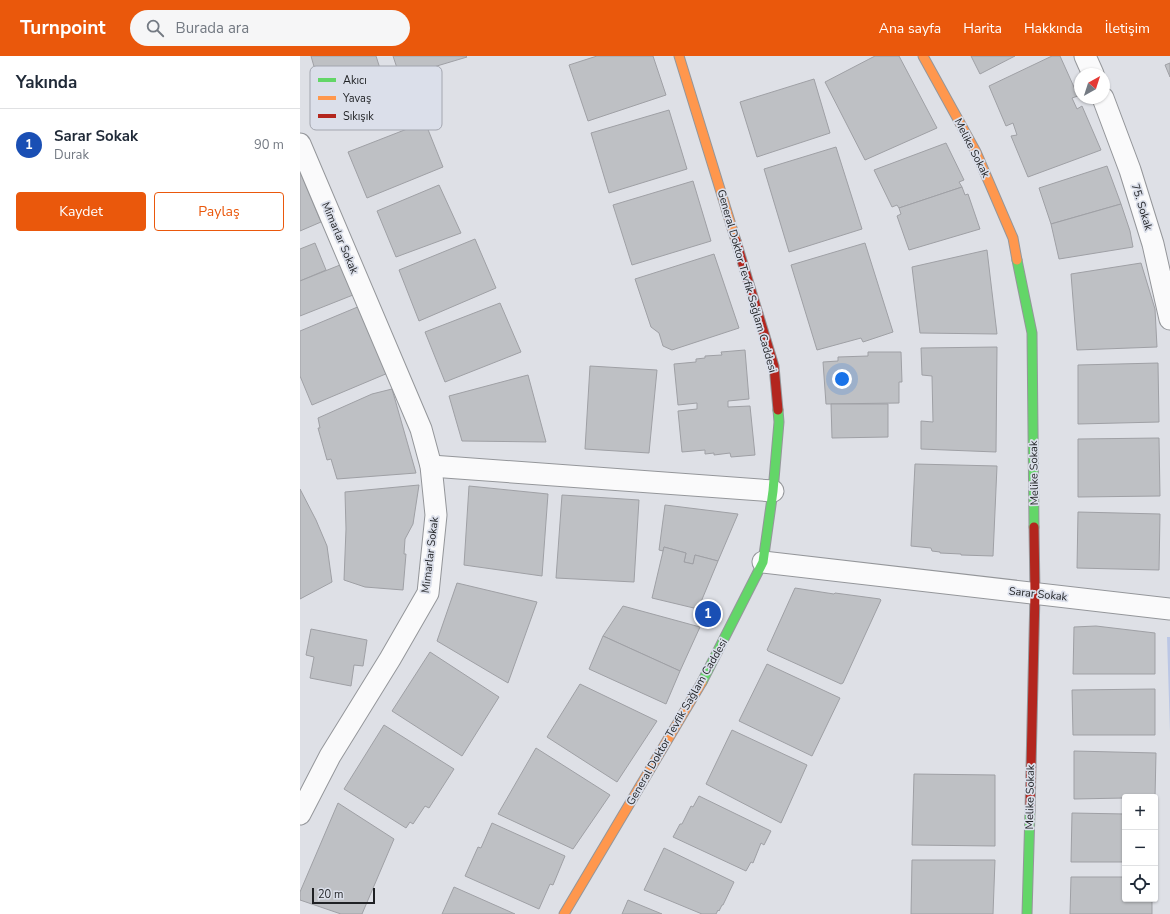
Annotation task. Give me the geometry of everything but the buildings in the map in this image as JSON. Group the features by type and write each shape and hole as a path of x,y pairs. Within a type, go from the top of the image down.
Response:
{"main road":[{"name":"Melike Sokak","path":"923,56 976,152 1013,238 1032,334 1035,593 1027,914"},
{"name":"General Doktor Tevfik Sağlam Caddesi","path":"564,914 709,669 763,562 773,491 779,422 774,366 681,57"}],"street":[{"path":"1085,56 1090,68"},
{"name":"75. Sokak","path":"1105,104 1130,170 1150,236 1170,319"},
{"name":"Mimarlar Sokak","path":"300,144 421,429 431,466 436,515 428,593 390,660 330,756 300,814"},
{"path":"431,466 773,491"},
{"name":"Sarar Sokak","path":"763,562 1170,609"}],"shaded area":[{"path":"1167,637 1170,637 1170,733"}],"traffic: fast":[{"path":"1017,260 1032,333 1034,527"},
{"path":"702,682 763,562 773,491 779,422 778,410"},
{"path":"1027,914 1030,811"}],"traffic: slow":[{"path":"679,56 736,241"},
{"path":"923,56 976,152 1013,238 1017,260"},
{"path":"564,914 702,682"}],"traffic: jam":[{"path":"736,241 774,366 778,410"},
{"path":"1030,811 1035,593 1034,527"}],"place":[{"name":"Sarar Sokak","path":"708,614"}]}
